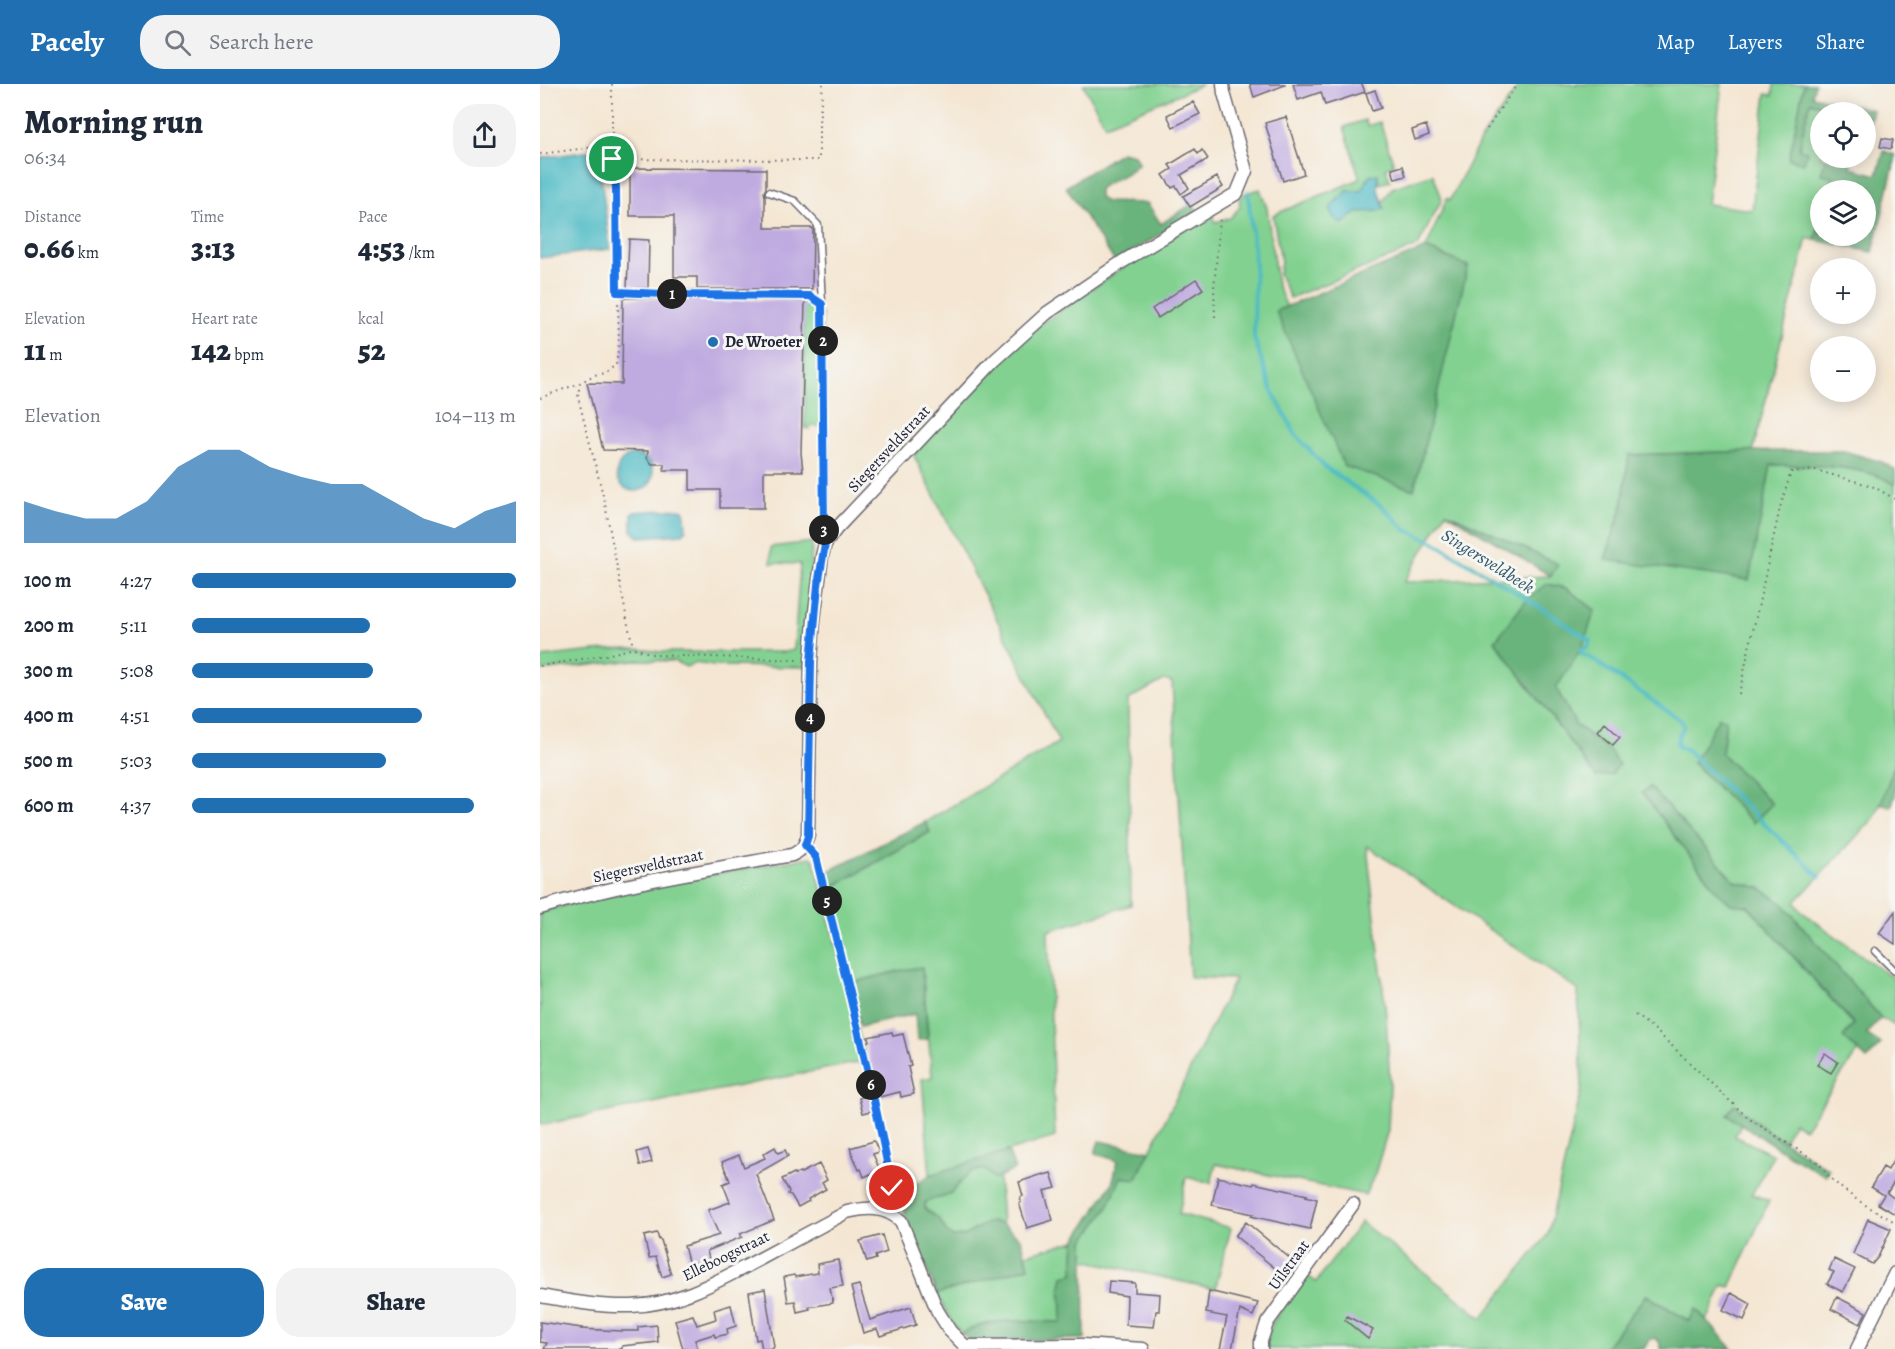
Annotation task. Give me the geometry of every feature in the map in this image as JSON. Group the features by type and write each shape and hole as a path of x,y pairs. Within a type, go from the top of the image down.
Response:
{"street":[{"name":"Siegersveldstraat","path":"540,908 666,878 792,855 801,851 808,836 811,661 818,585 825,544 836,529 986,369 1047,313 1122,262 1237,193 1246,171 1223,84"},
{"name":"Uilstraat","path":"1261,1349 1267,1323 1353,1204"},
{"name":"Elleboogstraat","path":"540,1296 586,1304 630,1306 678,1298 709,1286 847,1212 862,1208 883,1210"},
{"path":"883,1210 894,1214 901,1221 937,1310 965,1348 1082,1345 1143,1349"},
{"path":"1857,1349 1895,1273"}],"lane":[{"path":"769,192 795,201 818,225 822,304 825,544"},
{"path":"620,292 810,296 822,304"},
{"path":"1875,951 1895,970"}],"path":[{"path":"540,398 580,383 594,375 605,373 616,365 620,292 617,292 616,188 612,159 612,84"},
{"path":"612,159 819,160 819,123 823,84"},
{"path":"1487,129 1517,84"},
{"path":"540,154 612,145"},
{"path":"1215,317 1214,288 1223,200"},
{"path":"580,383 578,398 604,500 634,648"},
{"path":"1738,694 1780,508 1791,472 1815,470 1872,486 1895,499"},
{"path":"540,666 634,648 655,655 811,661"},
{"path":"805,845 816,857 878,1116 892,1188 883,1210"},
{"path":"1635,1015 1654,1029 1748,1118 1819,1163 1825,1173 1845,1192 1895,1222"}],"green space":[{"path":"1083,84 1200,84 1201,85 1105,125"},
{"path":"1520,84 1722,84 1707,204 1752,210 1766,94 1773,95 1774,84 1804,84 1789,159 1799,149 1810,102 1810,168 1823,168 1822,173 1833,176 1832,180 1810,180 1810,239 1807,238 1753,451 1629,455 1622,508 1605,559 1748,580 1771,465 1852,469 1883,478 1895,485 1895,763 1874,818 1795,902 1801,911 1895,980 1895,1026 1881,1018 1783,904 1760,888 1735,881 1650,787 1642,793 1715,889 1731,904 1748,906 1854,1025 1843,1037 1858,1051 1805,1128 1793,1123 1784,1141 1767,1131 1734,1105 1727,1115 1741,1124 1735,1136 1773,1155 1752,1194 1769,1201 1730,1287 1723,1285 1707,1321 1696,1309 1689,1321 1646,1295 1604,1349 1266,1349 1270,1329 1288,1301 1308,1276 1316,1282 1361,1222 1482,1318 1548,1234 1582,1088 1578,990 1367,846 1386,1015 1390,1086 1388,1130 1375,1174 1365,1195 1216,1164 1211,1183 1186,1177 1179,1214 1231,1228 1215,1289 1084,1260 1084,1241 1107,1209 1121,1177 1136,1179 1235,979 1190,977 1172,682 1164,680 1128,700 1131,905 1048,931 1055,1137 930,1175 922,1079 932,1077 922,967 851,983 827,890 930,832 925,822 1059,742 913,454 1011,350 1042,323 1153,247 1212,213 1215,222 1230,218 1240,207 1239,199 1244,194 1260,189 1267,208 1277,285 1287,307 1277,311 1468,267 1426,248 1447,198 1450,200 1481,139","holes":["1446,512 1557,564 1551,576 1404,582","1566,588 1580,599 1556,688 1576,725 1609,750 1596,777 1495,641","1726,720 1721,754 1772,804 1693,763"]},
{"path":"1804,84 1815,84 1812,96 1838,102 1810,102 1799,149 1807,151 1804,163 1789,159"},
{"path":"1365,120 1367,126 1380,122 1394,165 1386,168 1390,181 1379,184 1378,174 1361,191 1347,191 1342,223 1358,212 1384,208 1382,203 1392,188 1433,174 1442,199 1418,246 1290,298 1279,274 1281,262 1273,215 1360,179 1344,127"},
{"path":"1884,151 1895,155 1876,239 1876,180 1832,180 1833,176 1821,174 1823,168 1851,168 1877,175"},
{"path":"1121,152 1134,155 1139,163 1130,171 1099,189 1099,197 1105,202 1147,203 1161,224 1192,204 1198,211 1115,262 1066,187"},
{"path":"1844,246 1874,246 1873,252"},
{"path":"1426,248 1468,266 1414,490 1344,466 1276,311"},
{"path":"804,301 815,305 822,315 822,426 809,426 809,429 805,428"},
{"path":"1844,451 1882,462 1895,470 1895,485 1883,478 1852,469 1771,465 1749,580 1605,560 1622,508 1629,455"},
{"path":"1446,512 1558,564 1551,576"},
{"path":"812,542 807,667 714,666 695,663 686,667 674,661 635,660 540,671 540,657 600,650 785,652 794,650 800,564 771,563 771,547"},
{"path":"1547,584 1566,588 1595,610 1582,648 1556,688 1576,725 1609,750 1619,765 1612,774 1596,777 1495,641 1527,599"},
{"path":"1719,717 1726,720 1722,754 1772,804 1753,823 1693,763"},
{"path":"1895,763 1895,796 1891,807 1881,803"},
{"path":"1650,787 1735,881 1760,888 1783,904 1881,1018 1866,1034 1881,1044 1867,1059 1843,1037 1854,1024 1748,906 1731,904 1715,889 1642,793"},
{"path":"925,822 930,832 827,890 823,874"},
{"path":"811,857 814,860 866,1061 540,1125 540,912 641,888"},
{"path":"922,967 928,1039 917,1040 915,1014 860,1027 851,983"},
{"path":"1734,1104 1767,1131 1829,1169 1826,1176 1727,1115"},
{"path":"1099,1141 1150,1151 1136,1179 1121,1177 1107,1209 1084,1241 1085,1339 971,1341 962,1334 985,1324 1011,1321 1062,1322 1061,1286 1063,1276 1073,1274 1075,1241 1112,1184 1118,1161 1095,1153"},
{"path":"1008,1151 1015,1169 994,1179 984,1169 969,1173 952,1192 925,1203 925,1209 939,1219 947,1233 953,1237 964,1236 986,1223 1002,1224 1021,1239 1029,1267 937,1294 908,1224 900,1194 930,1175"},
{"path":"984,1169 994,1179 999,1178 1002,1224 994,1222 964,1236 953,1237 925,1209 925,1203 944,1197 952,1192 969,1173"},
{"path":"1075,1241 1073,1274 1061,1286 1063,1322 998,1322 973,1328 962,1334 953,1324 937,1294 1029,1267 1026,1254"},
{"path":"1646,1295 1689,1321 1696,1309 1733,1349 1660,1349 1660,1343 1655,1338 1649,1340 1644,1349 1604,1349"}],"water":[{"path":"598,150 610,249 540,258 540,158"},
{"path":"1378,174 1378,189 1384,208 1379,211 1358,212 1342,224 1334,218 1330,210 1333,204 1347,191 1361,191 1370,175"},
{"path":"635,455 648,460 653,473 648,486 635,491 622,486 617,473 622,460"},
{"path":"683,510 685,515 686,530 683,534 639,537 632,531 634,512"}],"building":[{"path":"1250,84 1285,84 1285,85 1254,97"},
{"path":"1293,84 1362,84 1365,92 1325,105 1321,92 1298,100"},
{"path":"1375,90 1381,108 1372,111 1366,93"},
{"path":"1193,102 1200,114 1173,127 1167,115"},
{"path":"1286,117 1304,174 1283,181 1265,123"},
{"path":"1426,125 1429,135 1415,140 1412,130"},
{"path":"1882,138 1893,140 1891,149 1880,147"},
{"path":"1195,149 1198,154 1202,150 1208,159 1181,175 1189,188 1181,194 1176,186 1172,188 1163,175 1172,169 1169,165"},
{"path":"1403,166 1406,176 1395,179 1392,169"},
{"path":"630,168 766,169 765,228 813,228 812,289 697,289 697,277 674,277 674,216 630,216"},
{"path":"1217,177 1223,187 1190,207 1183,196"},
{"path":"629,239 649,240 648,288 627,288"},
{"path":"1196,279 1203,289 1158,318 1152,309"},
{"name":"De Wroeter","path":"623,299 805,301 801,453 803,471 764,471 764,508 720,508 720,490 690,490 690,470 664,470 664,464 652,464 647,458 648,451 603,450 587,383 622,384"},
{"path":"1605,723 1620,737 1613,745 1598,732"},
{"path":"1895,911 1895,944 1879,933"},
{"path":"892,1032 893,1036 903,1034 911,1066 908,1067 914,1094 901,1097 900,1092 879,1097 865,1042 869,1041 868,1037"},
{"path":"1825,1053 1838,1062 1831,1073 1817,1065"},
{"path":"872,1095 876,1110 863,1113 859,1098"},
{"path":"874,1141 879,1152 873,1154 880,1170 864,1177 850,1148"},
{"path":"775,1147 778,1153 785,1150 788,1156 756,1174 774,1220 740,1234 742,1237 707,1251 709,1259 689,1265 684,1246 719,1235 708,1210 730,1202 723,1184 730,1181 722,1162 739,1155 744,1167 765,1158 763,1154"},
{"path":"648,1149 652,1162 640,1165 637,1152"},
{"path":"1895,1157 1895,1180 1887,1193 1895,1199 1895,1214 1878,1204 1884,1195 1871,1187 1883,1167 1888,1170"},
{"path":"819,1164 827,1180 822,1183 826,1189 798,1207 788,1194 789,1191 782,1179"},
{"path":"1051,1173 1056,1188 1044,1191 1053,1220 1027,1228 1019,1203 1021,1202 1020,1197 1023,1196 1019,1182"},
{"path":"1218,1177 1253,1185 1254,1183 1317,1199 1310,1229 1212,1205"},
{"path":"1868,1219 1891,1229 1878,1257 1872,1264 1853,1254"},
{"path":"1246,1222 1298,1265 1290,1275 1284,1269 1281,1273 1235,1236"},
{"path":"657,1233 671,1274 662,1277 656,1257 649,1258 644,1236"},
{"path":"882,1235 887,1252 867,1262 860,1241"},
{"path":"1834,1259 1855,1269 1843,1292 1827,1284 1834,1272 1829,1270"},
{"path":"838,1260 843,1286 830,1288 833,1303 809,1307 810,1309 797,1312 795,1301 788,1302 784,1277 818,1273 817,1264"},
{"path":"1109,1281 1135,1283 1135,1292 1160,1294 1159,1311 1156,1311 1154,1327 1126,1325 1127,1296 1108,1293"},
{"path":"859,1285 870,1320 911,1307 916,1325 880,1336 877,1329 863,1333 851,1287"},
{"path":"765,1289 774,1347 772,1349 762,1349 760,1339 756,1340 749,1292"},
{"path":"1209,1291 1258,1303 1253,1316 1240,1310 1232,1349 1220,1349 1227,1317 1206,1313"},
{"path":"1731,1293 1751,1304 1744,1320 1723,1310"},
{"path":"1837,1297 1866,1312 1860,1324 1831,1309"},
{"path":"731,1305 736,1326 727,1329 728,1334 715,1337 714,1334 695,1340 698,1349 683,1349 675,1320 693,1315 697,1325 716,1319 714,1310"},
{"path":"1347,1316 1373,1330 1368,1339 1345,1320"},
{"path":"540,1322 581,1329 622,1331 638,1331 638,1327 657,1325 658,1342 622,1346 622,1349 544,1349 547,1343 540,1342"}],"waterway":[{"name":"Singersveldbeek","path":"1248,192 1255,263 1254,338 1272,391 1296,435 1325,467 1383,507 1406,530 1432,541 1590,640 1588,647 1582,649 1581,654 1589,657 1682,721 1684,726 1679,735 1677,744 1679,747 1686,749 1820,877"}],"place":[{"name":"De Wroeter","path":"713,342"}],"route":[{"path":"612,159 616,188 617,292 810,296 822,304 825,544 818,585 811,661 808,836 805,845 816,857 857,1022 892,1188"}]}
